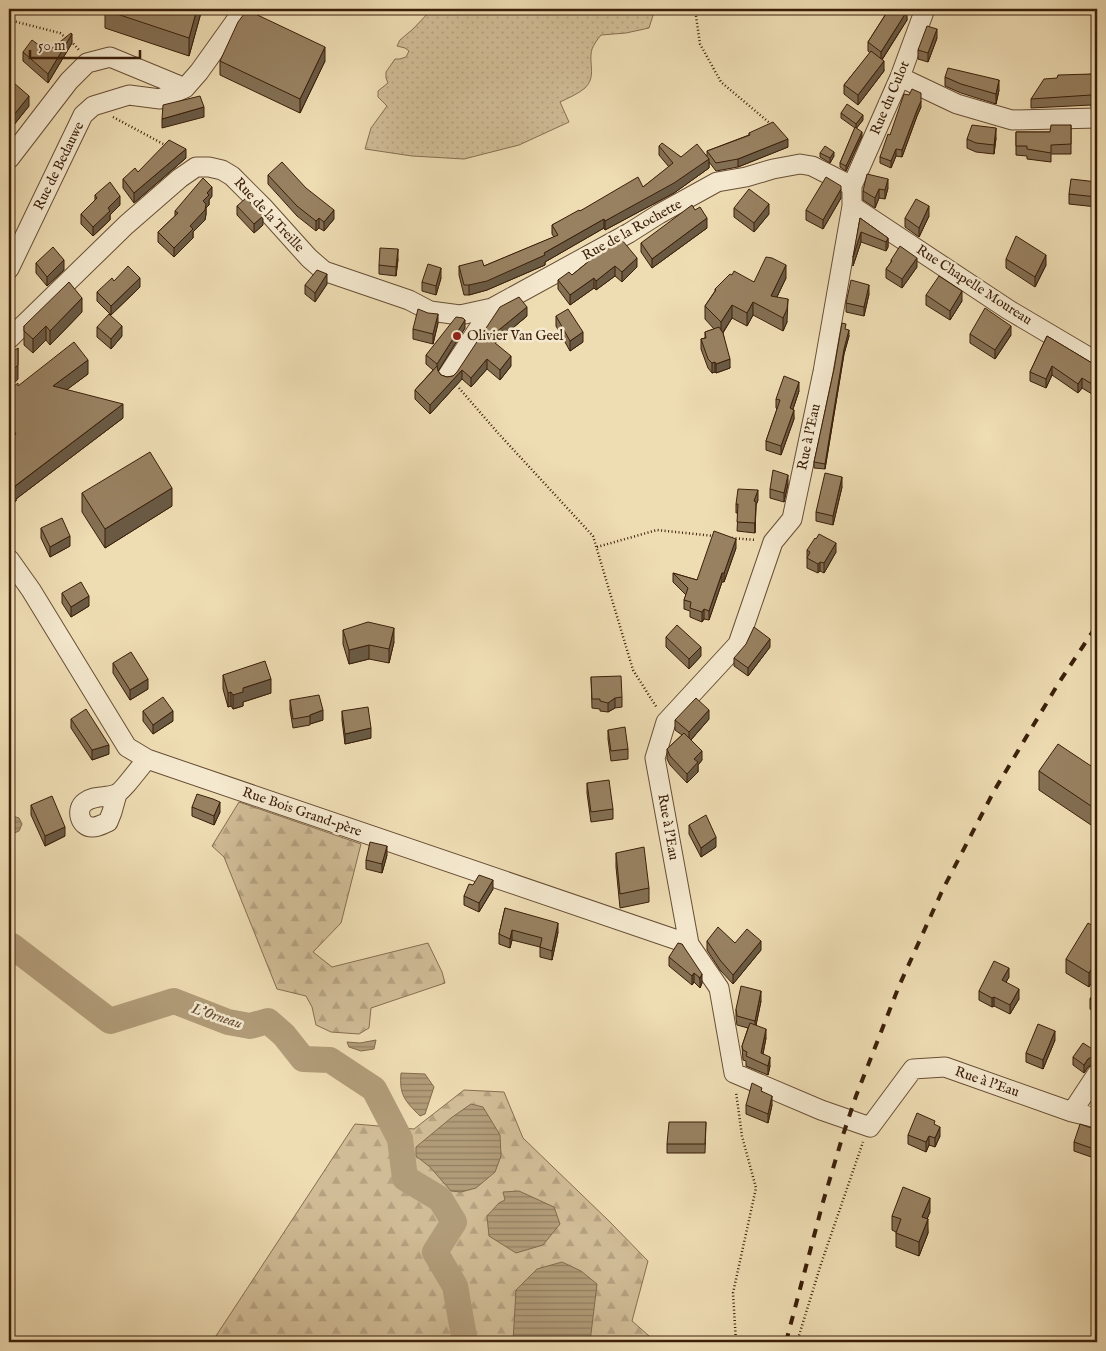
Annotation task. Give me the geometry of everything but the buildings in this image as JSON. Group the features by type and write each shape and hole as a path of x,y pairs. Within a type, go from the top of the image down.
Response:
{"street":[{"name":"Rue de Bedauwe","path":"9,269 83,115 93,106 129,95 160,99 185,88 199,72 244,9"},
{"name":"Rue du Culot","path":"852,186 900,77 925,9"},
{"path":"9,159 69,81 87,63 110,57 185,88"},
{"path":"900,77 957,104 1012,120 1097,118"},
{"name":"Rue de la Rochette","path":"448,375 492,308 716,182 800,164 812,166 852,186"},
{"name":"Rue de la Treille","path":"9,339 126,225 180,178 196,167 222,170 232,176 309,258 324,271 409,300 430,311 460,316 492,308"},
{"name":"Rue à l'Eau","path":"734,1073 719,988 689,944 655,758 666,722 738,644 773,542 792,519 823,372 852,206 852,186"},
{"name":"Rue Chapelle Moureau","path":"852,206 1009,310 1097,362"},
{"name":"Rue Bois Grand-père","path":"9,559 31,590 127,747 147,759 689,944"},
{"path":"117,794 147,759"},
{"name":"Rue à l'Eau","path":"870,1127 913,1069 945,1067 1072,1112 1097,1118"},
{"path":"734,1073 822,1110 870,1127"},
{"path":"1072,1112 1097,1074"}],"path":[{"path":"695,9 700,44 721,82 778,130"},
{"path":"9,20 60,33 75,45 87,63"},
{"path":"93,106 168,147"},
{"path":"448,375 498,433 593,536 633,670 666,722"},
{"path":"597,547 656,530 715,536"},
{"path":"724,537 773,542"},
{"path":"734,1073 742,1136 756,1188 733,1293 736,1342"},
{"path":"797,1342 861,1144 870,1127"}],"green space":[{"path":"432,9 655,9 649,28 626,33 601,35 592,49 591,79 589,83 579,92 560,102 569,122 519,145 464,159 412,156 365,149 371,128 387,106 378,97 378,91 388,83 386,72 395,59 406,57 409,51 397,46 400,40"},
{"path":"239,802 361,844 341,923 313,952 332,967 428,943 442,972 445,983 371,1008 369,1028 359,1034 331,1032 316,1025 312,1007 306,996 277,989 224,857 212,846"},
{"path":"464,1090 504,1092 523,1138 648,1261 632,1321 656,1342 212,1342 355,1124 414,1129"}],"shaded area":[{"path":"9,817 19,818 22,824 19,831 12,834 9,833"},
{"path":"376,1040 374,1049 361,1051 349,1047 347,1042 360,1043"},
{"path":"401,1073 425,1074 434,1087 425,1114 420,1116 404,1097 401,1087"},
{"path":"471,1104 483,1107 500,1135 501,1156 495,1172 476,1188 461,1192 451,1191 430,1167 416,1156 416,1147"},
{"path":"519,1191 554,1207 560,1224 543,1245 516,1253 489,1236 487,1216 499,1203 505,1200 503,1192"},
{"path":"562,1262 581,1271 597,1284 590,1342 513,1342 516,1290 537,1269"}],"waterway":[{"name":"L'Orneau","path":"9,945 110,1021 174,1001 228,1022 250,1026 268,1021 284,1035 303,1059 330,1060 374,1089 400,1139 405,1178 440,1199 454,1222 435,1252 455,1286 465,1342"}],"railway":[{"path":"786,1342 843,1135 856,1096 899,986 943,889 994,791 1058,684 1097,625"}],"place":[{"name":"Olivier Van Geel","path":"457,336"}]}
